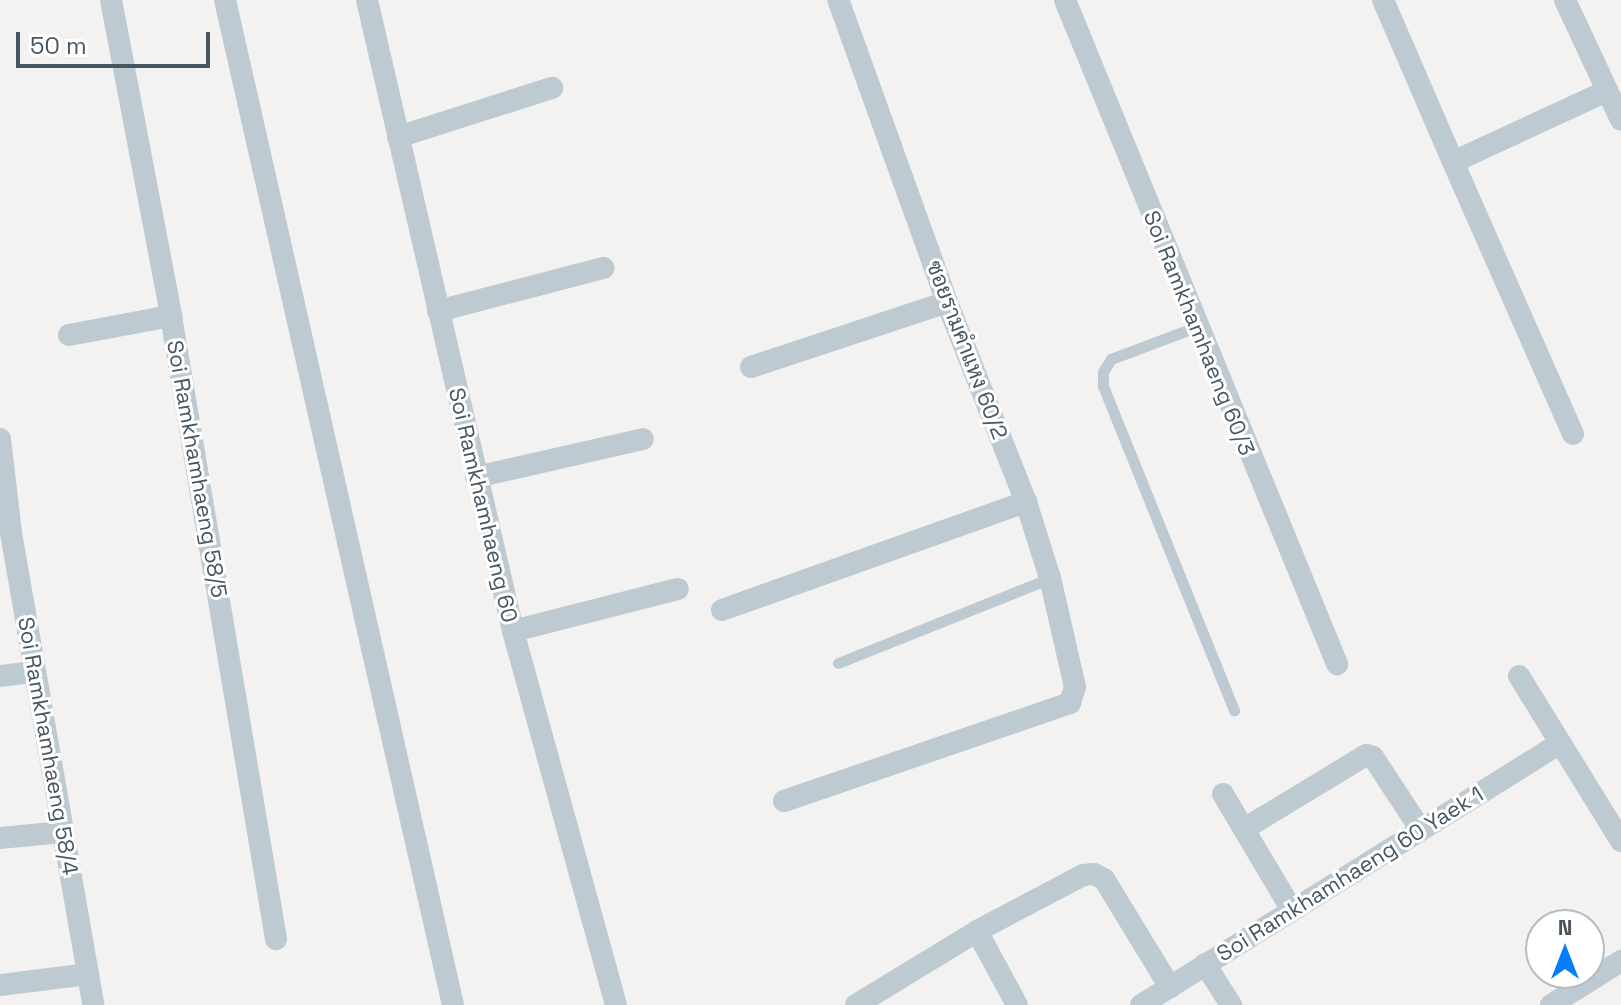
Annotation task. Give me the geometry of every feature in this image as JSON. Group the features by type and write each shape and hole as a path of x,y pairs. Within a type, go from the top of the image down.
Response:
{"street":[{"name":"Soi Ramkhamhaeng 58/5","path":"111,0 171,316 276,939"},
{"path":"225,0 453,1005"},
{"name":"Soi Ramkhamhaeng 60","path":"367,0 513,631 616,1005"},
{"name":"ซอยรามคำแหง 60/2","path":"784,801 1070,703 1075,687 1072,663 1050,578 1026,502 947,302 838,0"},
{"name":"Soi Ramkhamhaeng 60/3","path":"1065,0 1196,327 1337,664"},
{"path":"1383,0 1573,434"},
{"path":"1565,0 1621,120"},
{"path":"398,137 552,88"},
{"path":"1453,162 1607,91"},
{"path":"438,311 603,268"},
{"path":"751,367 947,302"},
{"path":"69,335 171,316"},
{"name":"Soi Ramkhamhaeng 58/4","path":"0,439 6,534 34,672 93,1005"},
{"path":"476,477 643,439"},
{"path":"722,610 1026,502"},
{"path":"513,631 678,589"},
{"path":"0,676 34,672"},
{"path":"1519,676 1621,841"},
{"name":"Soi Ramkhamhaeng 60 Yaek 1","path":"1141,1005 1560,743"},
{"path":"1244,829 1366,755 1373,757 1421,830"},
{"path":"1223,794 1292,910"},
{"path":"0,838 63,832"},
{"path":"856,1005 977,931 1083,875 1094,874 1104,879 1170,987"},
{"path":"977,931 1017,1005"},
{"path":"1551,1005 1621,961"},
{"path":"1205,964 1231,1005"},
{"path":"0,985 88,974"}],"lane":[{"path":"1196,327 1111,359 1103,372 1103,386 1234,711"},
{"path":"838,663 1050,578"}]}
